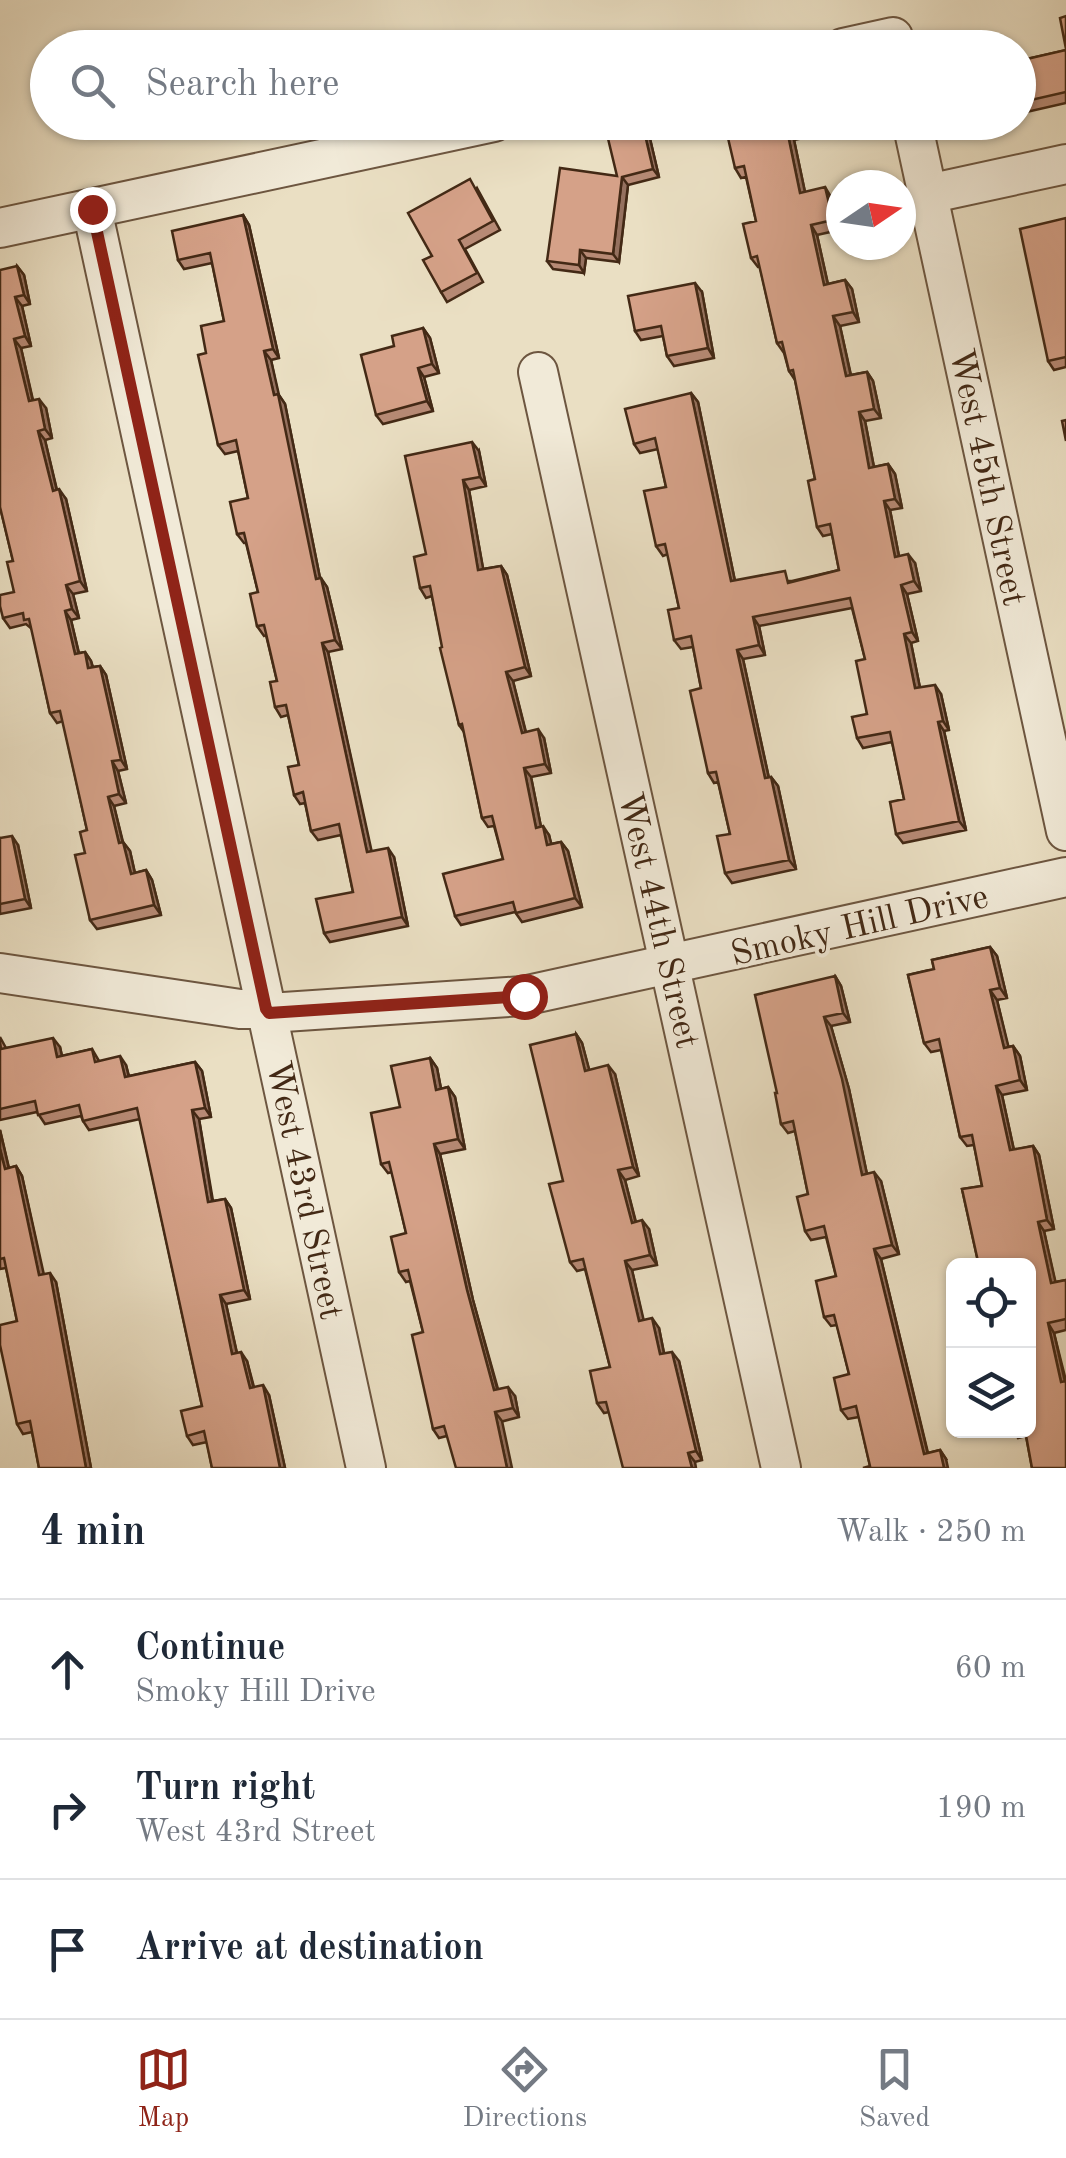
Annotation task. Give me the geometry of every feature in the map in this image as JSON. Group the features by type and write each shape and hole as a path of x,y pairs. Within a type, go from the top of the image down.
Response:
{"street":[{"path":"0,228 411,140"},
{"name":"West 45th Street","path":"916,140 1066,831"},
{"path":"928,194 1066,164"},
{"name":"West 43rd Street","path":"92,209 366,1468"},
{"name":"West 44th Street","path":"538,372 782,1468"},
{"name":"Smoky Hill Drive","path":"0,974 240,1009 266,1009 269,1013 524,996 1066,877"}],"building":[{"path":"1066,16 1066,49 1060,18"},
{"path":"1066,50 1066,92 1036,99 1036,57"},
{"path":"608,140 646,140 653,169 622,177 613,254 580,250 579,265 547,261 560,168 617,176"},
{"path":"728,140 789,140 800,193 825,187 826,222 811,225 824,285 845,280 853,312 833,316 846,376 867,372 874,409 859,412 869,468 888,464 895,499 884,501 895,557 908,554 914,581 901,585 912,632 904,634 915,688 935,685 943,721 938,722 959,821 896,834 890,802 904,799 890,732 857,738 852,717 867,714 856,661 865,659 850,598 753,617 759,645 737,650 765,778 771,777 789,860 725,873 717,836 730,834 716,772 708,773 690,691 701,688 691,636 674,640 668,610 679,608 665,544 656,546 644,491 666,487 655,438 634,444 625,409 691,393 731,581 785,571 788,583 839,570 830,524 817,527 808,481 815,479 793,370 789,371 782,342 777,343 757,256 751,258 743,224 756,221 744,166 735,168"},
{"path":"470,179 493,221 459,240 477,273 441,292 423,260 432,256 408,213"},
{"path":"243,215 273,349 264,351 274,395 278,394 316,579 321,578 335,640 322,643 367,852 388,848 402,917 324,933 316,899 353,892 339,824 311,831 303,792 294,795 288,767 299,765 286,705 275,707 270,682 277,681 264,625 257,626 250,594 258,592 244,533 237,534 230,502 248,498 236,440 218,445 198,355 206,353 201,326 224,321 210,253 178,260 172,231"},
{"path":"1066,218 1066,357 1048,361 1020,229"},
{"path":"17,266 24,295 15,297 25,336 14,339 29,401 39,399 45,429 38,431 53,491 59,489 80,581 66,585 72,609 65,611 75,654 85,652 88,668 100,666 121,760 112,761 119,794 108,797 131,874 146,870 154,905 90,920 75,855 85,853 80,832 87,830 60,711 50,713 29,619 24,620 23,613 3,618 0,606 0,595 14,592 7,562 13,561 0,507 0,270"},
{"path":"695,283 708,348 667,356 661,326 635,331 628,296"},
{"path":"423,328 432,364 418,368 427,401 376,415 361,355 394,346 392,336"},
{"path":"472,442 480,477 463,480 478,570 501,566 525,667 506,672 522,733 538,729 545,764 524,768 536,828 543,826 547,845 561,842 575,898 516,913 513,902 455,916 443,874 503,859 492,816 482,818 462,724 459,725 440,648 430,586 420,588 414,557 426,554 405,456"},
{"path":"12,836 25,899 0,904 0,838"},
{"path":"990,947 1000,988 990,990 1004,1048 1013,1046 1020,1080 996,1086 1010,1150 1033,1146 1047,1220 1038,1222 1051,1283 1066,1280 1066,1319 1048,1323 1061,1382 1066,1381 1066,1468 1032,1468 1026,1438 1036,1438 1036,1258 977,1258 962,1189 982,1186 972,1135 960,1137 939,1039 924,1043 908,975 934,969 932,960"},
{"path":"835,976 843,1013 824,1017 842,1079 862,1175 874,1172 892,1245 874,1249 924,1454 940,1450 944,1468 863,1468 870,1466 856,1406 841,1410 834,1378 849,1374 834,1315 824,1317 816,1281 836,1276 824,1226 805,1231 797,1197 808,1194 793,1121 781,1124 755,995"},
{"path":"576,1034 585,1071 608,1065 633,1167 618,1170 632,1223 642,1220 650,1255 625,1261 639,1321 652,1318 660,1354 672,1352 696,1451 688,1453 692,1468 623,1468 606,1402 597,1403 590,1371 610,1367 583,1259 570,1262 549,1184 563,1181 530,1045"},
{"path":"53,1038 57,1057 92,1049 95,1062 120,1056 125,1077 195,1062 205,1108 192,1110 208,1202 225,1199 244,1290 220,1295 232,1354 241,1352 250,1388 263,1385 280,1468 212,1468 204,1431 187,1436 181,1411 202,1406 137,1108 83,1121 79,1105 38,1115 35,1101 0,1109 0,1043 1,1049"},
{"path":"430,1058 436,1090 448,1087 458,1139 434,1144 467,1290 494,1390 508,1387 513,1408 495,1412 507,1468 456,1468 444,1426 433,1429 412,1335 423,1332 408,1270 399,1272 391,1237 406,1233 389,1162 381,1164 371,1113 400,1107 391,1066"},
{"path":"0,1149 5,1169 16,1166 39,1275 50,1273 86,1468 39,1468 30,1421 17,1424 0,1345 0,1325 17,1321 4,1258 0,1259"}],"route":[{"path":"92,209 266,1009 269,1013 524,996"}]}
